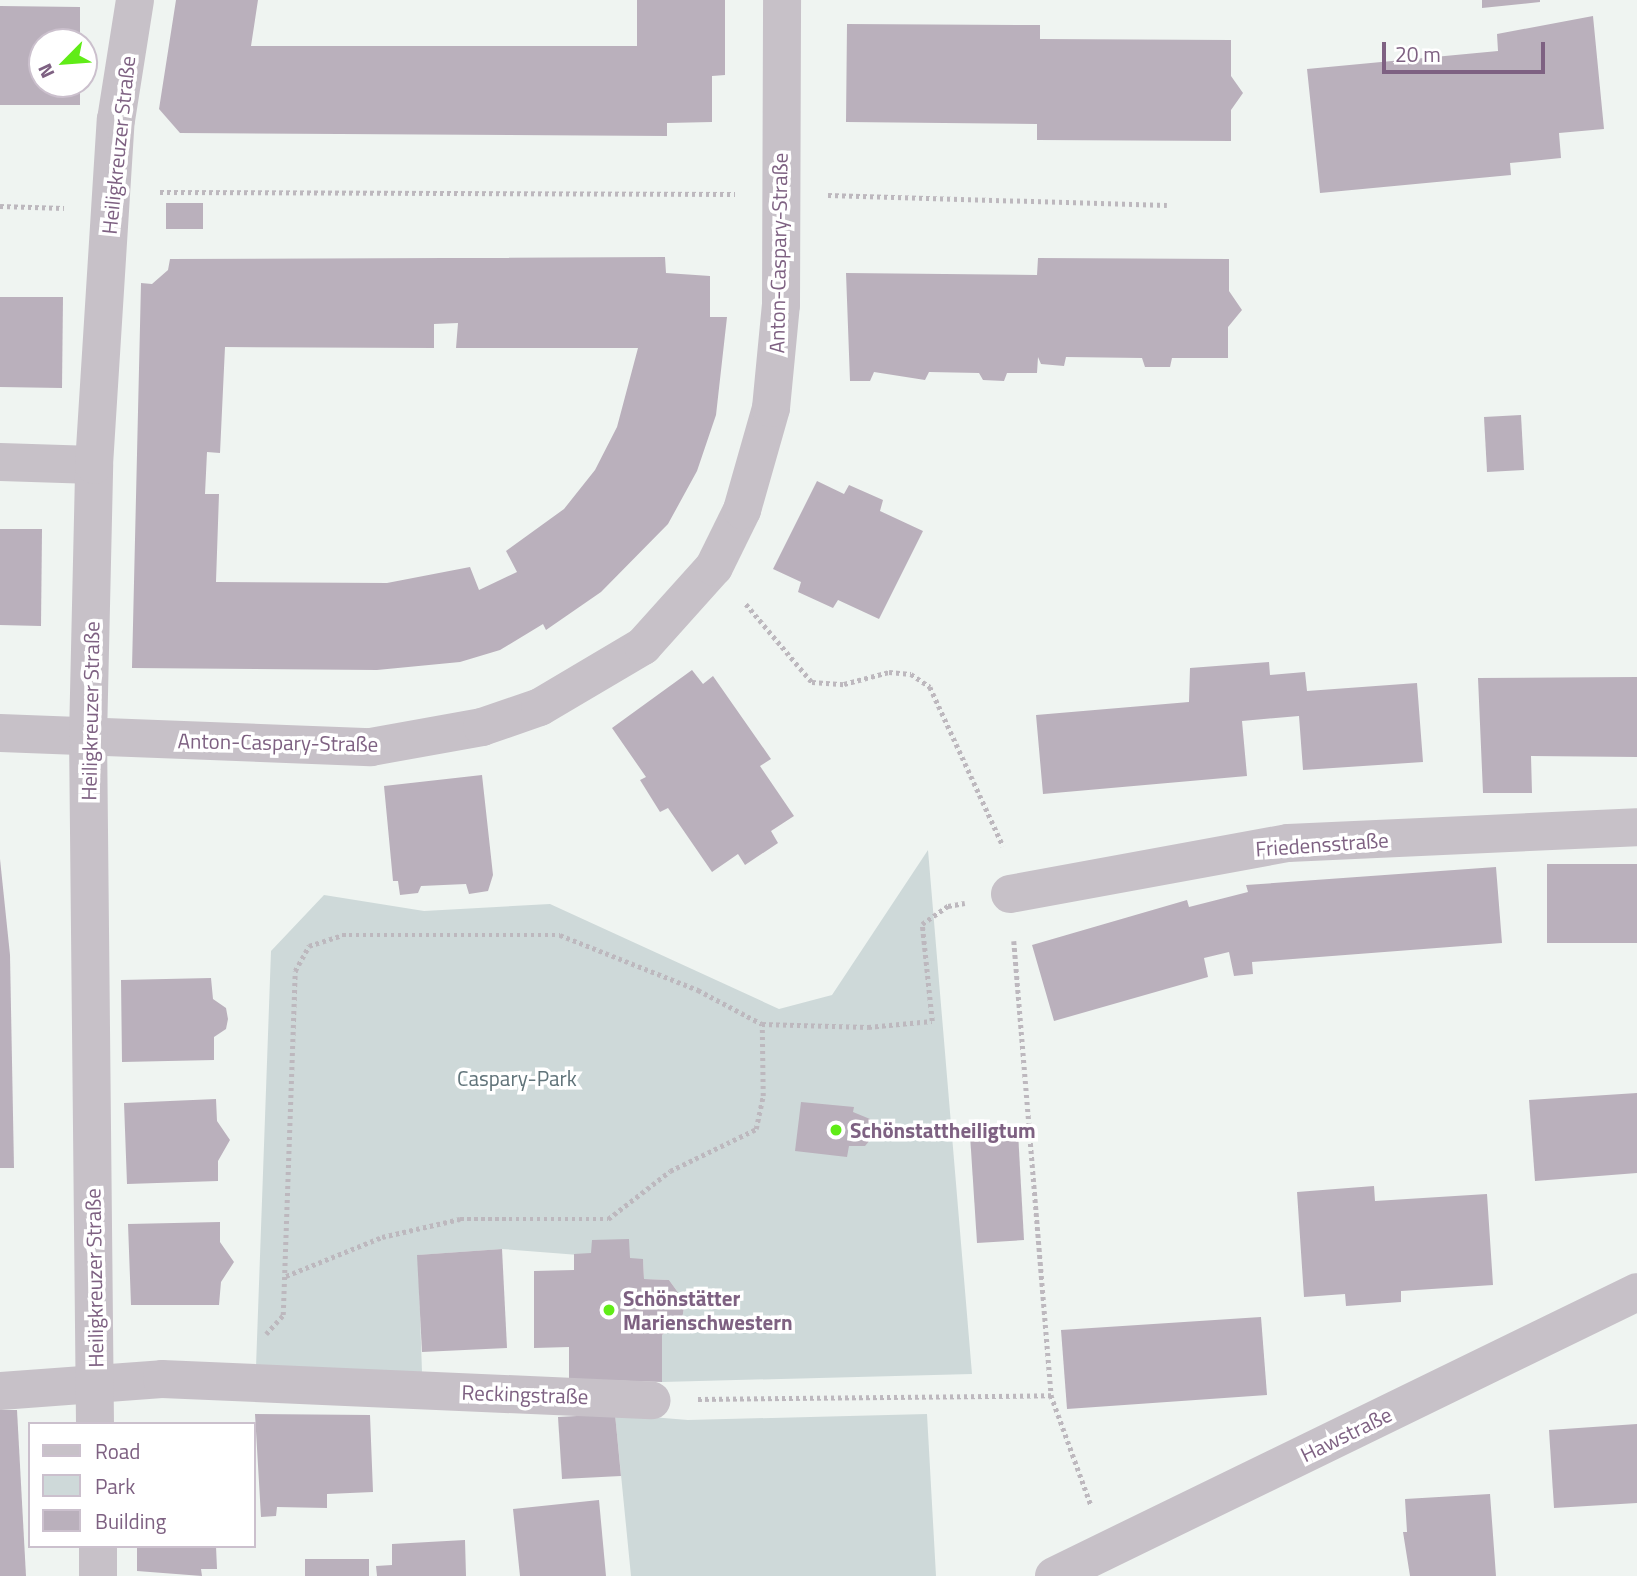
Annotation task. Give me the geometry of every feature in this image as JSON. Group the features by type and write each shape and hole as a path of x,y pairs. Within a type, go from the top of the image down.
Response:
{"street":[{"name":"Heiligkreuzer Straße","path":"95,1422 88,738 94,465 110,201 135,0"},
{"name":"Anton-Caspary-Straße","path":"0,733 371,747 482,727 540,707 643,646 714,567 743,510 771,408 781,305 782,0"},
{"path":"0,462 94,465"},
{"name":"Friedensstraße","path":"1010,894 1288,843 1637,827"},
{"name":"Hawstraße","path":"1054,1576 1637,1292"},
{"name":"Reckingstraße","path":"0,1391 162,1379 652,1400"},
{"path":"98,1548 98,1576"}],"path":[{"path":"0,206 110,201 780,194 1167,205"},
{"path":"714,567 813,682 844,684 889,672 911,674 930,687 1003,843 1010,894 1051,1395 1094,1515"},
{"path":"258,1342 283,1315 295,971 309,946 342,935 560,934 698,990 762,1024 867,1027 932,1021 922,924 948,906 1010,894"},
{"path":"286,1276 382,1237 460,1219 608,1219 670,1171 756,1129 764,1096 762,1024"},
{"path":"652,1400 1051,1395"}],"green space":[{"name":"Caspary-Park","path":"928,850 972,1374 662,1382 662,1335 682,1319 685,1302 669,1280 644,1279 643,1260 502,1249 418,1255 422,1372 256,1367 271,951 324,895 424,911 550,904 779,1009 832,995"},
{"path":"615,1414 688,1420 927,1414 936,1576 631,1576"}],"building":[{"path":"176,0 258,0 251,46 637,46 637,0 725,0 725,75 712,76 712,122 667,123 667,136 180,133 159,109"},
{"path":"1482,0 1540,0 1540,2 1482,8"},
{"path":"0,6 80,7 80,28 28,28 28,98 80,98 80,105 0,105"},
{"path":"1593,16 1604,129 1559,133 1561,158 1510,163 1511,175 1320,193 1307,69 1498,51 1497,34"},
{"path":"847,24 1040,25 1040,39 1231,40 1231,76 1243,93 1231,110 1231,141 1037,140 1037,124 846,122"},
{"path":"166,203 203,203 203,229 166,229"},
{"path":"665,257 666,273 710,276 710,317 727,317 716,415 697,471 668,524 601,592 546,630 543,624 500,650 460,662 377,670 132,668 141,283 152,284 168,270 170,259","holes":["458,323 456,348 638,348 617,427 595,470 564,509 506,551 517,572 479,590 470,567 387,583 216,582 219,494 205,494 207,452 220,453 225,347 434,348 434,324"]},
{"path":"1038,258 1229,259 1229,291 1242,310 1228,327 1228,358 1172,358 1170,367 1145,367 1142,358 1066,357 1064,366 1041,364 1038,357 1037,373 1007,373 1004,381 983,380 979,373 929,372 925,380 874,372 870,381 850,381 846,273 1037,275"},
{"path":"0,297 63,297 62,388 0,387"},
{"path":"1521,415 1524,470 1487,472 1484,417"},
{"path":"817,481 844,494 849,485 883,500 880,511 923,531 879,619 838,600 833,608 798,592 801,582 773,569"},
{"path":"0,529 42,529 41,626 0,625"},
{"path":"1269,662 1270,675 1305,672 1307,691 1417,683 1423,762 1303,770 1299,716 1242,721 1247,776 1043,794 1036,715 1189,702 1190,668"},
{"path":"692,670 703,684 713,676 771,759 760,766 794,816 771,831 778,843 745,865 738,854 712,872 668,808 660,812 640,780 646,777 612,728"},
{"path":"1637,677 1637,757 1531,756 1532,793 1483,793 1478,678"},
{"path":"482,775 493,875 488,891 469,894 466,884 421,886 418,893 400,895 398,881 393,881 384,786"},
{"path":"0,859 10,955 14,1168 0,1168"},
{"path":"1547,864 1637,864 1637,943 1547,943"},
{"path":"1496,867 1502,943 1252,962 1253,974 1234,976 1229,952 1204,958 1208,977 1054,1021 1032,945 1187,900 1189,907 1248,892 1246,885"},
{"path":"211,978 213,999 226,1008 228,1019 226,1029 214,1037 214,1060 122,1062 121,980"},
{"path":"1637,1093 1637,1173 1535,1181 1529,1100"},
{"path":"216,1099 217,1121 230,1140 218,1161 218,1181 127,1184 124,1103"},
{"name":"Schönstattheiligtum","path":"801,1102 854,1107 853,1112 870,1119 875,1134 865,1146 849,1146 847,1157 795,1151"},
{"path":"1018,1132 1024,1240 977,1243 970,1135"},
{"path":"1374,1186 1375,1201 1487,1194 1493,1285 1401,1291 1401,1302 1346,1306 1345,1294 1304,1297 1297,1192"},
{"path":"220,1222 220,1242 234,1262 221,1282 219,1305 131,1305 128,1224"},
{"name":"Schönstätter Marienschwestern","path":"629,1239 630,1258 643,1259 644,1279 669,1280 685,1302 682,1319 662,1335 662,1382 569,1379 569,1347 534,1348 534,1271 574,1270 574,1254 591,1253 592,1240"},
{"path":"502,1249 507,1348 422,1352 417,1255"},
{"path":"1261,1317 1267,1395 1067,1409 1061,1330"},
{"path":"0,1410 17,1410 26,1576 0,1576"},
{"path":"255,1414 370,1415 373,1492 327,1494 327,1508 277,1507 276,1516 261,1517"},
{"path":"615,1414 621,1476 562,1479 558,1417"},
{"path":"1637,1424 1637,1503 1554,1508 1549,1430"},
{"path":"1490,1494 1496,1576 1410,1576 1403,1532 1407,1532 1405,1499"},
{"path":"599,1500 606,1576 520,1576 513,1509"},
{"path":"465,1540 466,1576 377,1576 376,1566 392,1565 392,1544"},
{"path":"137,1548 216,1548 217,1569 201,1569 202,1576 137,1571"},
{"path":"305,1559 369,1559 369,1576 305,1576"}],"place":[{"name":"Schönstattheiligtum","path":"836,1130"},
{"name":"Schönstätter Marienschwestern","path":"609,1310"}]}
